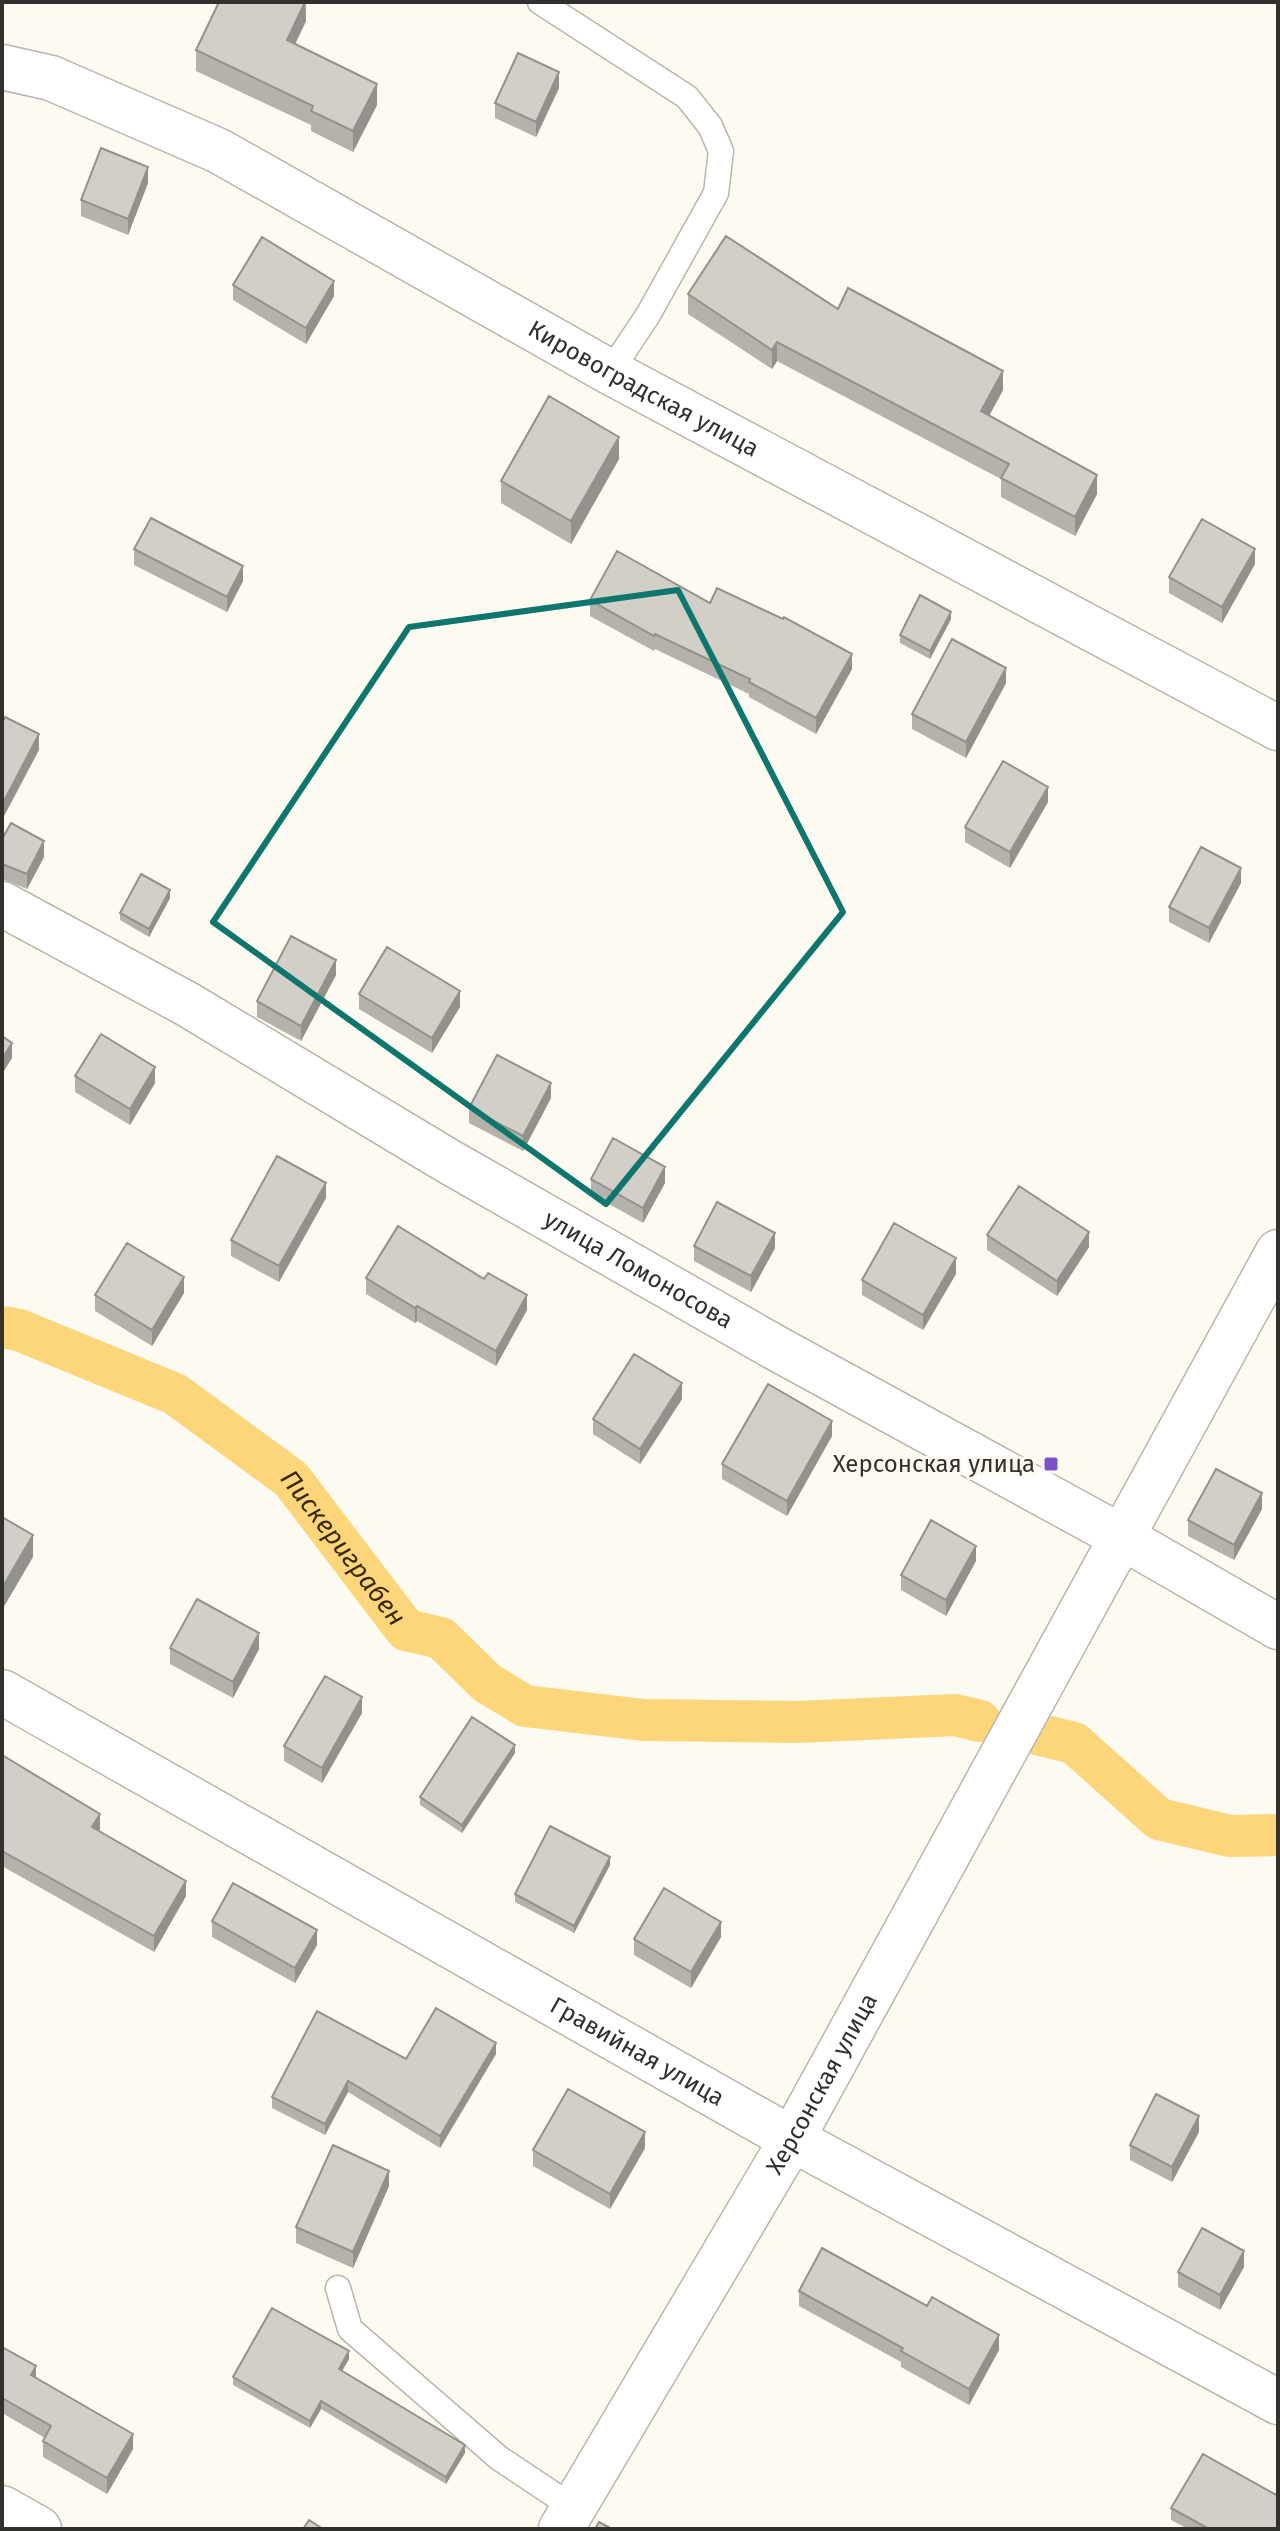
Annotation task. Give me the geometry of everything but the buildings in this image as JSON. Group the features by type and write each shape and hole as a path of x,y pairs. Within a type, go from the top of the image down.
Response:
{"street":[{"name":"Кировоградская улица","path":"2,67 51,78 219,151 610,372 1278,728"},
{"name":"улица Ломоносова","path":"2,904 187,1004 448,1161 776,1348 1120,1536 1278,1627"},
{"name":"Херсонская улица","path":"567,2518 792,2139 1278,1252"},
{"name":"Гравийная улица","path":"2,1692 792,2139 1278,2402"},
{"path":"2,2508 39,2529"}],"lane":[{"path":"540,2 687,97 710,126 721,151 716,193 648,315 610,372"},
{"path":"338,2288 350,2329 567,2518"}],"highlighted area":[{"path":"678,590 843,912 606,1204 213,922 409,627"}],"waterway":[{"name":"Пискериграбен","path":"2,1327 19,1330 175,1394 291,1479 406,1630 441,1638 487,1683 525,1706 644,1720 797,1722 955,1715 980,1721"},
{"name":"Пискериграбен","path":"1024,1731 1074,1743 1159,1819 1230,1836 1278,1835"}],"place":[{"name":"Херсонская улица","path":"1051,1464"}]}
